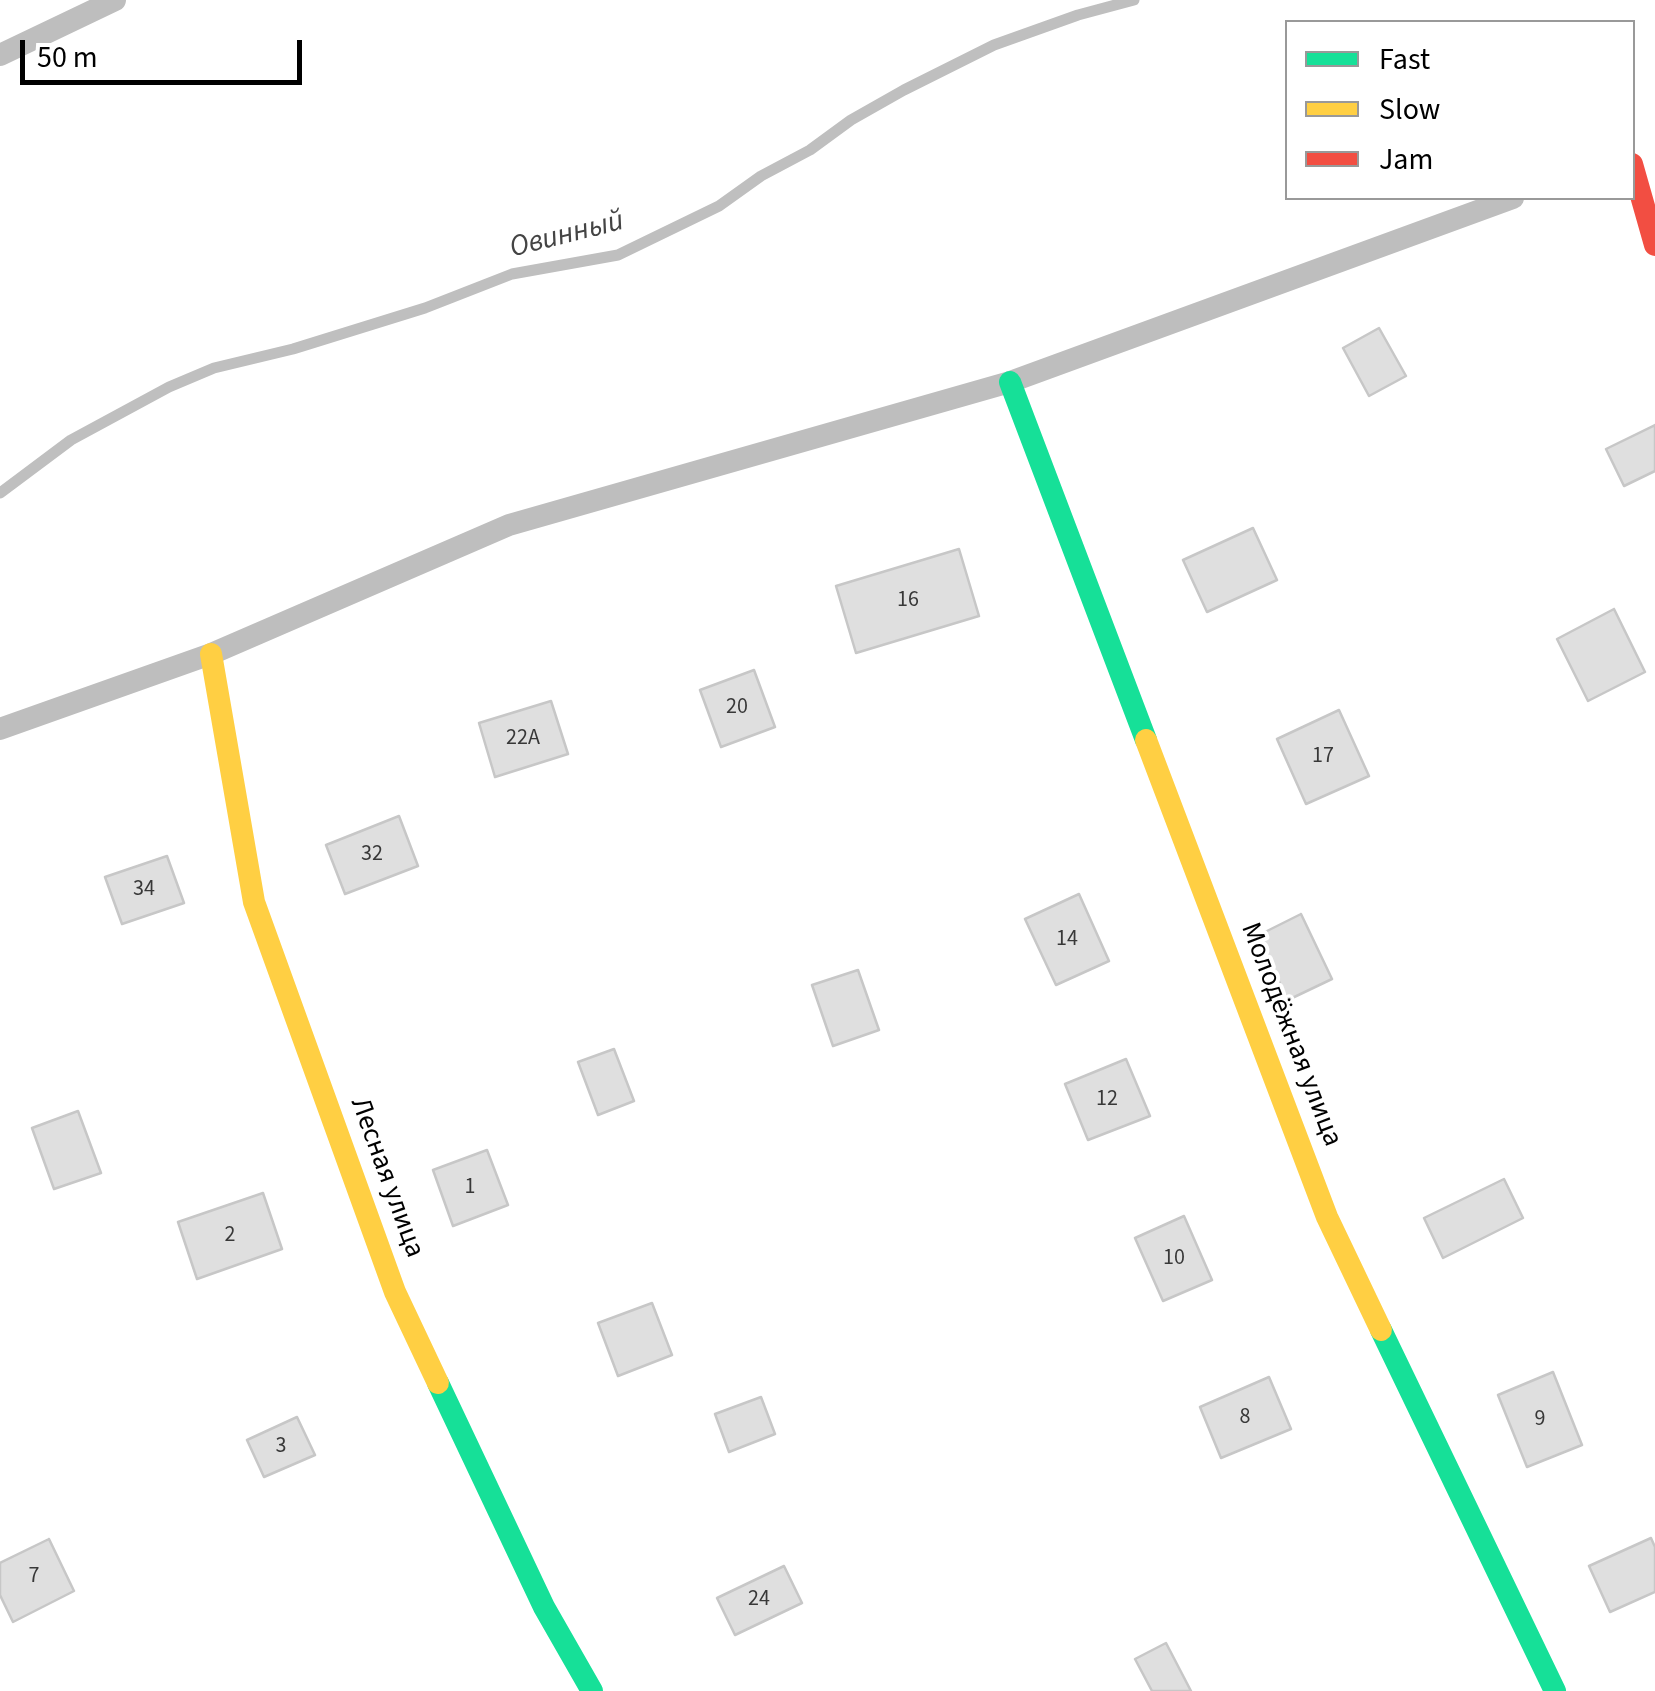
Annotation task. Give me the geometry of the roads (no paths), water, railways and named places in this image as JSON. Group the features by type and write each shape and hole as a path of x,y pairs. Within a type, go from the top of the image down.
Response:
{"street":[{"path":"1636,156 1655,245"},
{"name":"Молодёжная улица","path":"1010,382 1327,1218 1555,1691"},
{"name":"Лесная улица","path":"211,654 254,902 395,1292 544,1607 592,1691"}],"lane":[{"path":"0,55 115,0"},
{"path":"0,729 211,654 509,525 1010,382 1509,200"}],"waterway":[{"name":"Овинный","path":"0,493 71,440 169,387 214,368 293,349 425,308 512,274 618,255 719,206 851,120 994,45 1134,0"}]}
